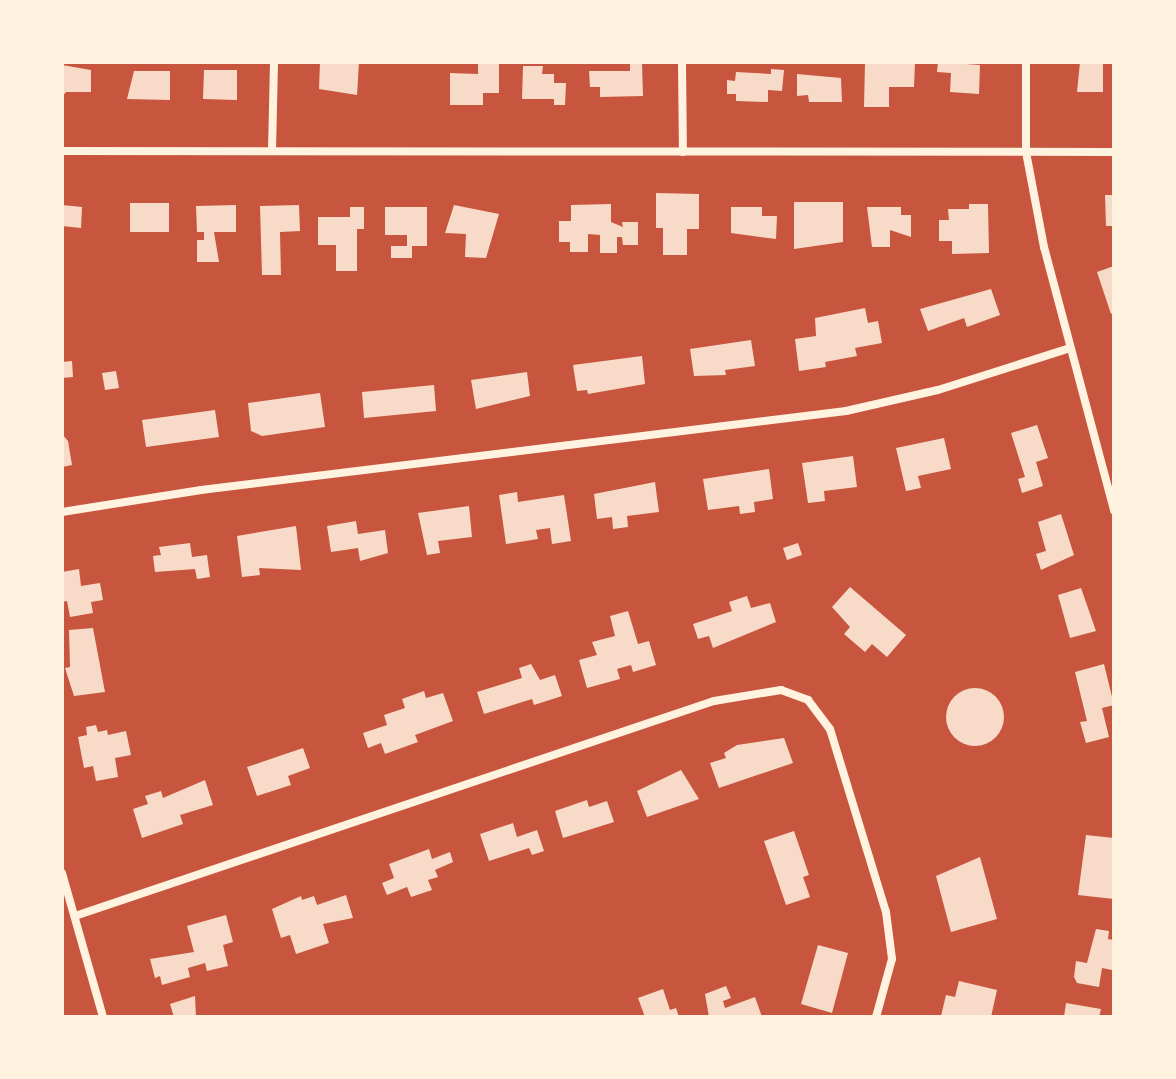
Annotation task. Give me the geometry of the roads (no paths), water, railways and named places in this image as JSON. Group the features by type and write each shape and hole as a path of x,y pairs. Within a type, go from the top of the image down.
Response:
{"street":[{"path":"272,151 274,62"},
{"path":"682,62 683,152"},
{"path":"1026,62 1026,152 1067,349 1114,511"},
{"path":"62,151 1114,152"},
{"path":"62,512 201,490 846,411 938,390 1067,349"},
{"path":"75,916 714,701 781,690 808,700 830,729 886,912 892,959 876,1017"},
{"path":"62,873 103,1017"}]}
